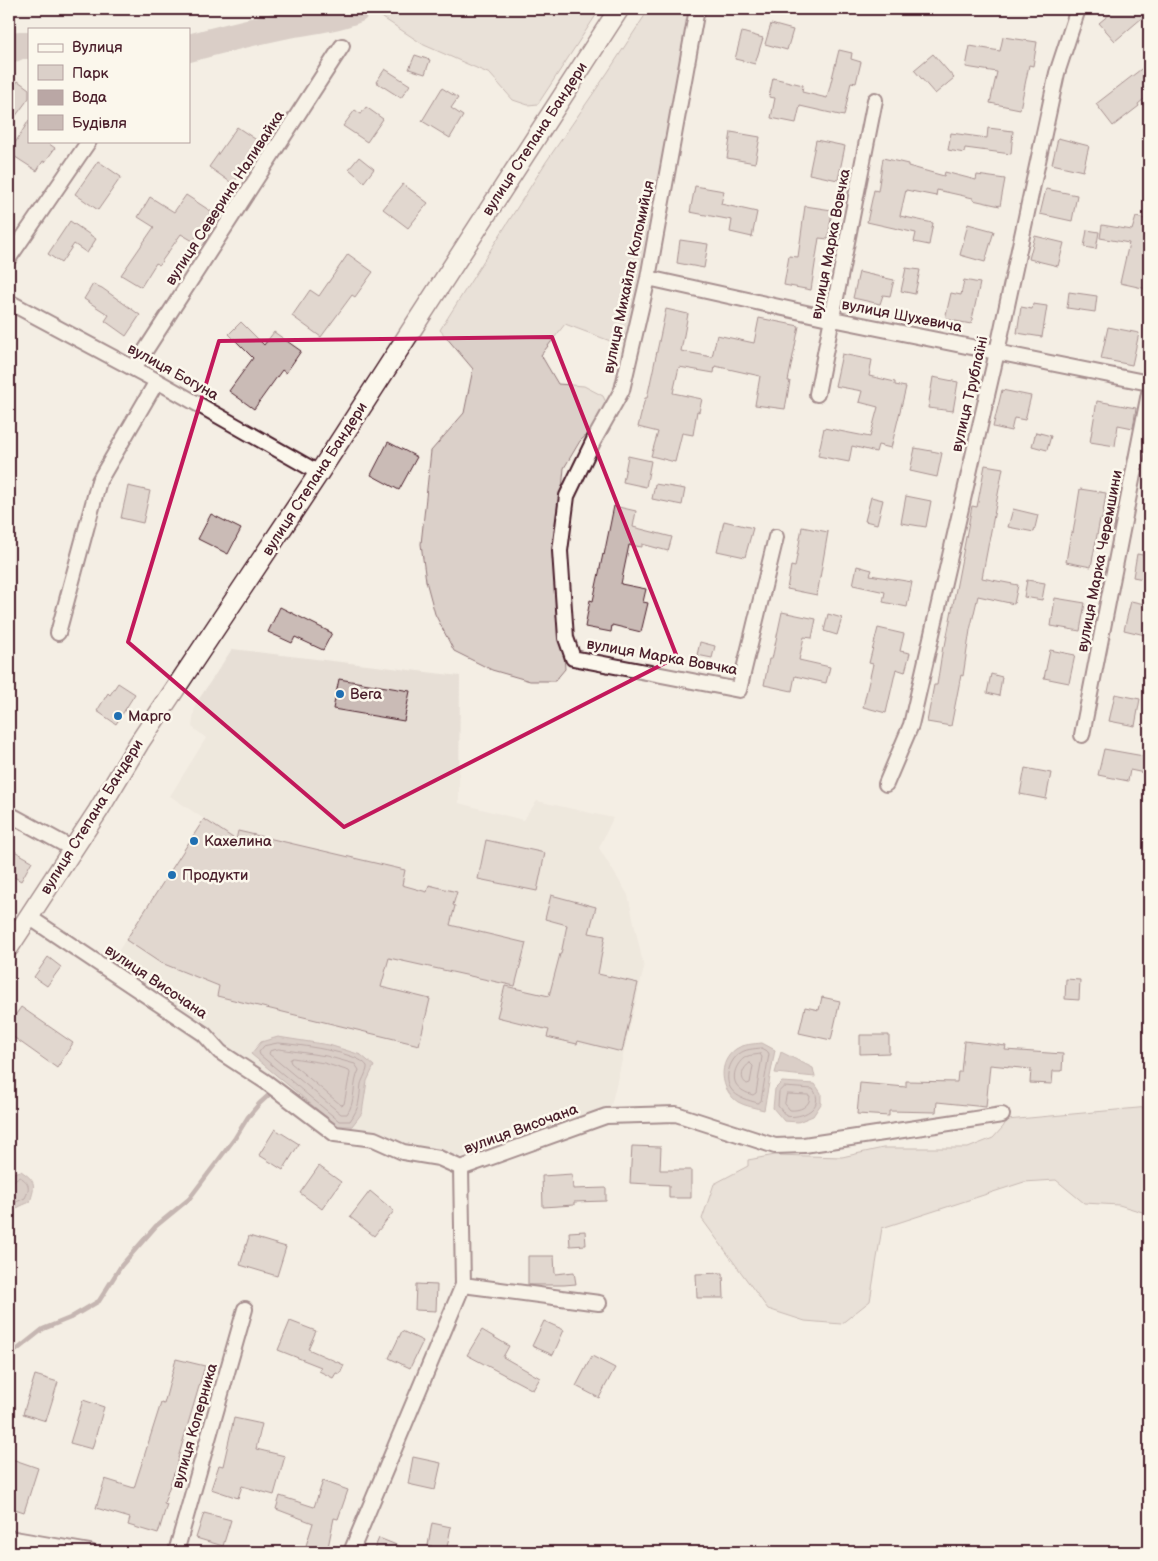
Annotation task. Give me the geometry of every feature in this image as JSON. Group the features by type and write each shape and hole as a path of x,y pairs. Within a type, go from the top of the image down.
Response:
{"main road":[{"name":"вулиця Степана Бандери","path":"9,947 74,849 139,743 319,473 619,9"}],"street":[{"name":"вулиця Михайла Коломийця","path":"573,658 566,638 560,551 567,496 594,440 622,390 648,278 697,9"},
{"name":"вулиця Трублаїні","path":"886,784 912,725 997,352 1057,73 1078,9"},
{"name":"вулиця Северина Наливайка","path":"134,368 342,46"},
{"name":"вулиця Марка Вовчка","path":"817,394 875,100"},
{"path":"9,258 88,142"},
{"name":"вулиця Шухевича","path":"648,278 833,319 1149,383"},
{"name":"вулиця Богуна","path":"9,302 134,368 319,473"},
{"path":"58,633 99,481 157,381"},
{"name":"вулиця Марка Черемшини","path":"1082,734 1149,393"},
{"name":"вулиця Марка Вовчка","path":"573,658 740,690 776,537"},
{"path":"9,814 74,849"},
{"name":"вулиця Височана","path":"29,917 204,1034 220,1052 266,1082 336,1134 374,1139 403,1152 439,1158 461,1168 606,1116 676,1114 775,1146 804,1145 1002,1115"},
{"path":"351,1552 463,1286 461,1168"},
{"path":"463,1286 599,1303"},
{"name":"вулиця Коперника","path":"176,1552 245,1309"},
{"path":"9,1538 90,1552"}],"highlighted area":[{"path":"552,337 677,657 344,827 128,642 219,341"}],"shaded area":[{"path":"232,649 460,676 459,803 523,820 537,801 613,818 599,848 628,895 644,968 611,1106 452,1160 332,1139 102,976 204,819 170,796 206,738 192,727 195,705"}],"green space":[{"path":"384,9 600,9 538,104 528,105 513,100 490,74 424,45 380,16"},
{"path":"649,9 696,9 630,339 613,342 565,324 541,355 558,384 584,386 603,396 611,413 580,441 564,468 557,543 565,669 555,681 530,681 492,670 454,651 435,614 426,581 421,544 431,451 464,413 473,369 440,330 546,162"},
{"path":"1149,1107 1149,1214 1119,1205 1084,1203 1056,1180 1024,1182 882,1228 870,1301 841,1324 805,1321 768,1309 702,1219 714,1184 748,1166 748,1160 775,1155 842,1157 883,1148 968,1148 993,1138 1007,1120"}],"water":[{"path":"278,1037 329,1045 361,1055 374,1066 367,1081 362,1113 352,1126 337,1126 251,1054 261,1042"},
{"path":"762,1043 775,1050 764,1110 738,1102 727,1090 723,1076 726,1061 736,1049 745,1045"},
{"path":"781,1052 813,1068 815,1077 775,1073"},
{"path":"782,1082 815,1084 821,1093 821,1104 813,1116 798,1122 784,1121 773,1108 775,1089"},
{"path":"21,1171 32,1181 33,1192 30,1202 15,1210 9,1219 9,1184 13,1173"}],"building":[{"path":"1116,9 1149,9 1149,12 1115,41 1099,23"},
{"path":"771,24 793,30 787,50 765,44"},
{"path":"742,32 763,38 755,64 735,59"},
{"path":"1003,37 1037,42 1033,66 1029,65 1020,109 990,103 997,72 966,67 970,46 1000,51"},
{"path":"839,50 852,53 851,59 861,62 856,83 851,82 844,116 800,106 796,123 771,118 775,98 769,97 773,78 803,85 802,92 827,98"},
{"path":"933,54 954,78 935,94 914,70"},
{"path":"415,55 430,60 425,74 409,69"},
{"path":"1149,63 1149,95 1138,104 1139,106 1113,126 1096,104"},
{"path":"385,69 410,85 401,98 376,82"},
{"path":"18,81 28,88 28,99 9,125 9,93"},
{"path":"442,88 458,98 451,108 463,116 450,138 422,121"},
{"path":"366,107 383,119 367,142 343,126 355,110 361,114"},
{"path":"28,122 28,142 46,142 55,148 37,171 9,153"},
{"path":"237,127 261,143 233,184 209,167"},
{"path":"988,128 1013,131 1011,154 965,148 964,153 948,150 951,133 987,138"},
{"path":"731,132 760,137 755,163 727,158"},
{"path":"1058,138 1089,146 1083,171 1052,164"},
{"path":"816,140 845,146 838,180 809,174"},
{"path":"359,157 374,169 364,182 349,169"},
{"path":"883,158 944,176 945,172 976,180 977,175 1005,179 1000,206 937,190 936,196 906,190 900,216 933,223 929,245 914,242 916,233 867,222 874,190 878,191"},
{"path":"98,161 121,177 98,210 75,194"},
{"path":"403,184 428,203 408,228 383,209"},
{"path":"695,186 724,191 721,204 757,212 752,237 730,232 732,220 690,212"},
{"path":"1046,189 1077,195 1072,221 1040,214"},
{"path":"186,195 212,212 193,241 181,234 159,265 156,263 141,287 121,275 154,227 138,217 150,197 174,212"},
{"path":"805,206 832,210 828,239 819,238 811,290 784,285 789,256 798,257"},
{"path":"1136,217 1149,220 1149,276 1147,289 1120,283 1129,243 1100,238 1102,225 1132,230"},
{"path":"70,221 96,239 87,253 74,244 61,263 48,254"},
{"path":"968,224 994,231 985,262 960,255"},
{"path":"1087,230 1099,232 1096,249 1084,247"},
{"path":"1035,236 1064,243 1058,266 1029,259"},
{"path":"680,240 708,244 704,268 677,263"},
{"path":"348,254 373,272 355,297 352,295 321,337 292,316 310,290 319,296"},
{"path":"906,268 920,270 915,294 901,291"},
{"path":"859,272 894,280 890,296 883,295 880,304 853,298"},
{"path":"964,280 980,283 971,324 945,319 951,293 961,295"},
{"path":"93,284 102,288 140,315 126,336 105,321 109,315 84,299"},
{"path":"1069,292 1097,296 1095,312 1067,308"},
{"path":"1033,304 1047,306 1042,337 1017,333 1021,307 1032,309"},
{"path":"666,309 688,314 681,351 712,357 717,335 754,343 759,318 799,326 788,381 790,381 785,409 755,405 760,376 715,366 714,373 679,367 673,393 702,399 699,412 697,411 693,435 682,433 675,462 651,456 658,432 638,427 645,398 647,398"},
{"path":"241,322 264,345 274,332 301,351 286,373 282,370 254,409 229,391 253,358 229,334"},
{"path":"1108,327 1139,333 1132,365 1101,359"},
{"path":"842,354 872,360 869,376 895,382 895,385 906,387 891,448 878,445 876,452 852,446 849,462 818,456 824,428 870,437 878,407 859,402 862,391 835,386"},
{"path":"933,377 958,382 953,411 928,408"},
{"path":"1002,390 1031,396 1025,420 1014,418 1011,431 993,427"},
{"path":"1097,401 1136,408 1133,428 1118,425 1115,446 1090,442"},
{"path":"1036,432 1051,436 1047,450 1032,446"},
{"path":"388,442 417,457 399,490 371,475"},
{"path":"915,448 942,453 937,477 910,471"},
{"path":"628,456 651,461 646,487 623,482"},
{"path":"985,465 1003,468 982,578 1018,585 1014,604 978,596 970,630 963,676 961,675 951,726 927,722 934,685 937,685 943,646 945,646 972,506 977,507"},
{"path":"655,484 685,489 682,505 652,499"},
{"path":"128,486 150,491 143,523 121,518"},
{"path":"1080,489 1106,493 1091,567 1066,562"},
{"path":"906,496 931,501 926,527 901,523"},
{"path":"871,497 883,500 877,524 865,521"},
{"path":"614,506 636,511 633,527 672,537 668,551 642,544 642,547 629,545 621,584 646,589 643,602 648,603 641,632 612,625 611,632 585,627 590,600 593,601"},
{"path":"1013,509 1038,515 1034,532 1008,527"},
{"path":"211,514 241,529 228,554 198,539"},
{"path":"724,521 753,528 745,557 717,551"},
{"path":"802,527 828,532 817,595 787,589 791,566 795,567"},
{"path":"1137,554 1149,556 1149,580 1133,577"},
{"path":"857,566 872,570 870,575 912,582 907,607 883,602 885,592 853,585"},
{"path":"1027,580 1045,583 1042,600 1024,597"},
{"path":"1055,598 1085,603 1080,631 1051,626"},
{"path":"1131,601 1149,605 1149,636 1124,630"},
{"path":"280,607 332,633 323,650 295,637 292,643 268,632"},
{"path":"782,612 816,619 812,638 804,637 799,660 830,667 826,683 795,676 792,691 764,685 769,659 772,659"},
{"path":"828,614 842,618 837,635 824,631"},
{"path":"878,628 904,634 900,651 910,653 905,672 896,669 886,713 863,707 873,664 869,663"},
{"path":"700,642 715,646 712,658 697,655"},
{"path":"1050,650 1075,655 1069,683 1044,678"},
{"path":"991,674 1002,677 999,696 987,693"},
{"path":"339,679 410,691 404,721 333,709"},
{"path":"118,683 135,694 116,724 97,711 108,693 110,695"},
{"path":"1115,694 1140,699 1135,726 1109,721"},
{"path":"1104,749 1149,757 1149,774 1130,770 1128,781 1098,775"},
{"path":"1025,768 1051,773 1046,799 1020,794"},
{"path":"204,819 236,840 238,831 405,870 402,885 427,892 429,885 457,892 450,925 526,943 515,986 389,958 381,987 430,999 419,1045 217,996 219,986 159,962 126,940"},
{"path":"486,840 545,853 537,891 478,879"},
{"path":"9,848 32,861 21,881 9,874"},
{"path":"551,895 596,907 589,933 605,936 598,974 638,983 622,1052 578,1041 577,1044 547,1037 549,1030 497,1017 505,986 549,996 567,925 545,919"},
{"path":"48,957 61,967 47,986 34,977"},
{"path":"1066,979 1080,980 1079,1000 1065,999"},
{"path":"822,997 840,1001 831,1040 799,1033 805,1007 819,1010"},
{"path":"21,1007 73,1043 57,1068 9,1034 9,1024"},
{"path":"860,1035 889,1035 889,1053 860,1054"},
{"path":"964,1041 1006,1046 1005,1050 1063,1054 1062,1071 1053,1071 1052,1084 1030,1083 1031,1069 990,1065 986,1107 937,1102 936,1112 889,1111 889,1116 857,1114 860,1083 906,1087 906,1081 957,1082 958,1072 961,1072"},
{"path":"275,1129 299,1144 283,1170 259,1155"},
{"path":"632,1146 661,1147 660,1170 691,1170 691,1198 669,1198 669,1185 630,1183"},
{"path":"319,1166 341,1182 322,1209 300,1193"},
{"path":"572,1174 573,1189 606,1188 606,1201 574,1202 574,1205 543,1207 542,1176"},
{"path":"370,1191 394,1211 374,1236 350,1217"},
{"path":"585,1231 586,1245 570,1246 569,1232"},
{"path":"249,1236 286,1247 277,1276 240,1265"},
{"path":"528,1256 554,1256 555,1274 574,1272 576,1284 528,1285"},
{"path":"723,1273 724,1298 697,1298 696,1274"},
{"path":"416,1284 437,1285 436,1311 415,1310"},
{"path":"290,1321 316,1331 308,1349 344,1365 340,1374 336,1373 333,1378 319,1371 321,1367 278,1350"},
{"path":"544,1321 564,1330 553,1355 532,1346"},
{"path":"482,1330 509,1346 503,1357 540,1378 533,1390 467,1355"},
{"path":"402,1331 423,1341 410,1368 389,1358"},
{"path":"592,1356 615,1368 599,1398 576,1386"},
{"path":"176,1359 205,1366 164,1503 167,1504 158,1534 128,1525 130,1518 96,1508 105,1479 134,1488 161,1403 164,1404"},
{"path":"35,1375 58,1382 46,1421 23,1414"},
{"path":"83,1400 104,1407 92,1449 70,1443"},
{"path":"234,1418 262,1424 256,1449 285,1456 274,1495 242,1486 238,1498 211,1489 219,1465 223,1466"},
{"path":"413,1457 441,1463 435,1490 408,1484"},
{"path":"9,1458 38,1468 24,1512 9,1507"},
{"path":"323,1481 348,1490 338,1519 334,1518 327,1552 304,1552 313,1523 276,1509 280,1496 314,1507"},
{"path":"204,1513 231,1520 223,1546 196,1538"},
{"path":"432,1523 451,1527 446,1552 431,1552 432,1546 428,1545"},
{"path":"379,1538 414,1552 373,1552"}],"waterway":[{"path":"190,48 288,24 331,17 356,9"},
{"path":"9,50 20,45 28,45"},
{"path":"9,1356 43,1329 70,1318 99,1301 121,1266 156,1226 189,1199 235,1138 248,1117 271,1093"}],"place":[{"name":"Вега","path":"340,694"},
{"name":"Марго","path":"118,716"},
{"name":"Кахелина","path":"194,841"},
{"name":"Продукти","path":"172,875"}]}
